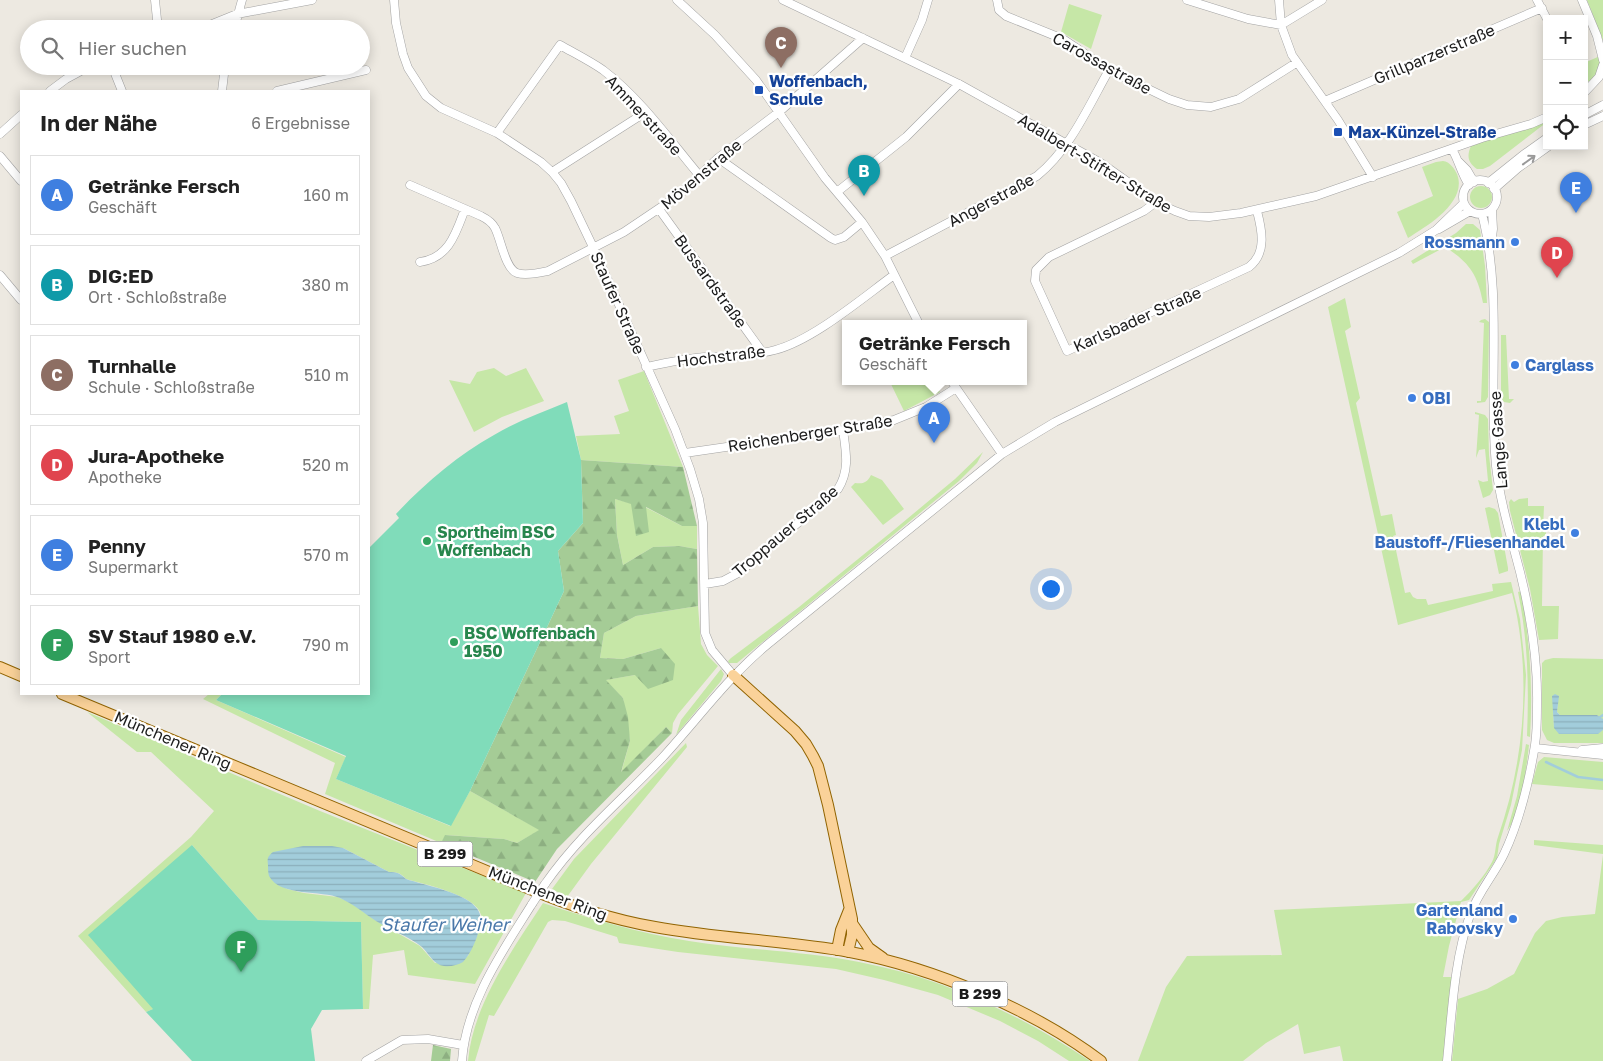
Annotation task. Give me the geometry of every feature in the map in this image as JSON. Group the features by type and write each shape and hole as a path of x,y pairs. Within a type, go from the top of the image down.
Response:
{"main road":[{"path":"0,668 20,676"},
{"path":"733,675 795,731 806,744 818,766 828,805 852,923 848,952"},
{"name":"Münchener Ring","path":"64,695 576,907 656,928 837,950 895,964 939,978 1005,1004 1043,1024 1101,1061"},
{"path":"837,950 849,910"},
{"path":"852,923 869,948 895,964"}],"street":[{"path":"155,0 157,20"},
{"path":"236,20 242,0"},
{"path":"222,20 237,14 312,0"},
{"name":"Staufer Straße","path":"394,0 396,23 403,54 408,68 426,96 441,108 497,133 541,162 561,183 571,201 594,247 685,453 702,516 706,638 715,655 733,675"},
{"path":"677,0 716,35 780,112 820,171 862,222 885,256 917,320"},
{"name":"Adalbert-Stifter-Straße","path":"784,0 959,84 1102,163 1156,202 1181,214 1197,217 1221,216 1257,210 1316,196 1501,131 1531,124 1543,118"},
{"path":"905,58 922,20 928,0"},
{"name":"Carossastraße","path":"997,0 1001,12 1063,39 1109,70 1169,100 1187,105 1211,107 1239,100 1296,63"},
{"path":"1187,0 1248,19 1281,25 1322,0"},
{"path":"1279,0 1281,25 1287,46 1296,63 1325,101 1373,177"},
{"path":"1537,0 1545,15"},
{"path":"1582,0 1597,36 1603,60"},
{"name":"Grillparzerstraße","path":"1325,101 1542,8"},
{"name":"Mövenstraße","path":"465,209 491,222 509,264 516,273 538,273 548,270 624,232 679,195 718,158 780,112 863,38"},
{"name":"Ammerstraße","path":"497,133 560,45 603,71 619,85 646,112 699,175"},
{"path":"1588,90 1602,72 1603,66"},
{"name":"Angerstraße","path":"885,256 1029,182 1046,168 1068,144 1109,70"},
{"path":"51,90 75,75"},
{"path":"116,75 122,90"},
{"path":"222,90 224,75"},
{"path":"281,90 345,75"},
{"path":"838,192 906,138 959,84"},
{"path":"1588,113 1603,105"},
{"path":"552,172 646,112"},
{"path":"0,134 20,116"},
{"path":"1588,123 1603,116"},
{"path":"1588,124 1603,122"},
{"path":"1491,186 1523,155 1543,141"},
{"path":"1452,149 1459,162 1466,169 1472,184"},
{"path":"1491,186 1543,150"},
{"path":"0,156 20,180"},
{"path":"718,158 835,240 844,237 862,222"},
{"path":"1480,181 1491,186 1497,200 1492,210 1482,214 1470,211 1464,203 1464,194 1472,184 1480,181"},
{"path":"410,185 465,209 456,231 443,253 436,258 420,262"},
{"name":"Karlsbader Straße","path":"1156,202 1144,211 1049,257 1036,270 1035,281 1067,351 1249,267 1259,256 1262,246 1257,210"},
{"path":"1436,230 1464,203"},
{"name":"Bussardstraße","path":"659,209 763,353"},
{"name":"Lange Gasse","path":"1490,249 1493,229 1492,210"},
{"path":"462,1061 463,1046 469,1021 498,958 545,884 582,836 671,748 733,675 768,644 1002,454 1055,422 1410,247 1470,211"},
{"name":"Lange Gasse","path":"1447,1061 1458,962 1464,934 1478,896 1503,856 1523,802 1534,748 1537,695 1534,638 1502,499 1496,464 1494,285 1490,249 1482,214"},
{"path":"0,275 20,299"},
{"name":"Hochstraße","path":"646,367 691,359 748,356 777,350 806,337 894,276"},
{"path":"954,385 1002,454"},
{"name":"Reichenberger Straße","path":"685,453 874,425 908,416 926,407 954,385"},
{"name":"Troppauer Straße","path":"704,584 723,581 740,572 838,489 844,480 846,469 847,453 843,430"},
{"path":"1534,748 1603,755"},
{"path":"1573,752 1603,748"},
{"path":"366,1061 402,1040 428,1039 463,1046"}],"green space":[{"path":"1587,0 1603,0 1603,41"},
{"path":"1069,4 1102,15 1091,49 1061,32"},
{"path":"1600,56 1598,73 1588,81 1588,61"},
{"path":"1543,123 1543,125 1490,166 1477,169 1470,161 1469,152 1471,146 1483,140"},
{"path":"1443,161 1452,166 1457,174 1459,184 1457,194 1444,212 1408,238 1397,212 1433,196 1422,167"},
{"path":"1481,186 1489,189 1492,197 1489,205 1481,208 1473,205 1470,197 1473,189"},
{"path":"1466,224 1473,224 1480,230 1485,266 1487,303 1483,303 1481,293 1471,270 1460,258 1445,247 1413,264 1411,261 1456,233"},
{"path":"1345,298 1351,327 1345,331 1360,398 1356,403 1381,516 1392,514 1396,535 1393,536 1405,593 1410,592 1417,599 1426,599 1428,605 1493,591 1492,584 1511,582 1520,619 1526,675 1522,750 1511,805 1499,844 1497,858 1469,900 1461,902 1449,946 1443,977 1453,977 1444,1061 1343,1061 1340,1046 1304,1054 1298,1024 1266,1043 1243,1061 1138,1061 1166,987 1187,956 1282,955 1274,910 1461,901 1482,878 1494,856 1514,777 1520,747 1523,716 1522,654 1512,593 1398,625 1328,307"},
{"path":"1485,319 1489,322 1488,397 1485,402 1477,403 1477,401 1481,401 1484,323 1479,322"},
{"path":"1501,335 1506,335 1509,399 1514,399 1510,403 1504,402 1501,398"},
{"path":"494,368 506,376 526,368 544,401 502,417 474,432 449,380 470,384 477,372"},
{"path":"644,371 683,467 581,460 576,436 620,434 614,416 629,411 618,380"},
{"path":"891,385 936,385 940,392 904,411"},
{"name":"BSC Woffenbach 1950","path":"567,402 581,460 583,523 558,551 564,591 470,791 451,826 336,779 346,756 216,700 221,695 370,695 370,547 399,518 396,514 430,481 481,443 530,417"},
{"path":"1475,412 1485,415 1488,419 1489,455 1493,490 1490,495 1483,498 1478,480 1488,481 1485,449 1479,450 1476,458 1479,415 1475,414"},
{"path":"983,452 977,463 959,481 737,663 729,663 728,661 731,658 799,607 895,529 955,479"},
{"path":"581,460 683,467 697,526 682,526 646,507 649,532 636,536 631,504 615,499 617,535 623,565 653,547 679,546 697,549 698,606 636,616 604,633 600,658 623,659 661,648 675,664 673,680 648,689 635,675 606,680 623,698 628,717 630,741 621,772 666,727 672,733 557,849 535,882 441,843 445,835 504,839 517,843 539,830 470,791 564,591 558,551 583,523"},
{"path":"871,475 882,480 904,509 883,525 851,487 855,483 863,483 868,480"},
{"path":"1528,498 1528,506 1544,506 1543,529 1546,529 1546,536 1543,536 1542,606 1559,606 1558,639 1539,640 1530,589 1510,511 1509,502 1511,499 1514,502 1519,499"},
{"path":"615,499 645,507 682,526 697,526 697,549 679,546 653,547 623,565 617,535"},
{"path":"1485,508 1495,509 1498,513 1508,568 1508,571 1499,574"},
{"path":"1521,591 1527,627 1530,664 1530,737 1527,736 1528,681 1526,646 1518,592"},
{"path":"698,606 701,644 707,655 718,666 678,714 673,723 672,733 666,727 621,773 630,741 623,698 605,680 635,675 661,648 623,659 600,658 604,633 636,616"},
{"path":"1553,658 1603,659 1603,743 1554,743 1547,740 1542,730 1542,663","holes":["1558,702 1557,712 1560,715 1597,715 1602,719 1554,728 1553,706"]},
{"path":"721,669 724,674 721,681 676,735 681,720"},
{"path":"208,695 221,695 216,700 346,757 336,779 450,826 470,791 540,830 517,843 504,839 446,835 441,843 325,794 335,763 203,699"},
{"path":"87,712 320,811 526,893 475,984 408,975 404,950 373,955 369,1009 363,1009 361,922 258,920 192,845 153,1009 146,1012 78,936 191,837 214,811 151,752 137,752","holes":["343,848 389,872 399,873 406,879 448,891 460,896 477,908 481,915 480,926 468,956 435,963 420,946 375,920 351,903 338,897 287,889 274,881"]},
{"path":"686,743 687,747 591,864 567,897 552,889 574,859"},
{"path":"1526,744 1529,745 1520,802 1507,831 1517,796"},
{"path":"1544,757 1603,762 1603,790 1532,784 1538,762"},
{"path":"1534,840 1603,845 1603,854 1534,845"},
{"path":"192,845 258,920 361,922 363,1009 322,1010 311,1029 315,1061 192,1061 146,1012 153,1009 88,935"},
{"path":"1603,855 1603,1061 1452,1061 1458,999 1487,989 1514,974 1535,933 1546,921 1562,917 1595,914"},
{"path":"543,903 615,925 670,938 838,958 890,969 950,988 1008,1013 1090,1061 1069,1061 1038,1041 1000,1021 938,995 884,980 836,969 678,952 619,943 617,937 565,921 552,920 548,922 494,1016 489,1015 475,1061 468,1061 471,1040 486,998 507,958"},
{"path":"433,1045 451,1049 450,1061 431,1061"}],"water":[{"path":"1555,694 1559,696 1557,712 1560,715 1597,715 1603,719 1603,730 1598,734 1559,734 1554,728 1552,696"},
{"name":"Staufer Weiher","path":"303,846 343,848 389,872 398,873 406,879 456,894 473,904 480,915 480,922 477,937 467,958 456,965 440,965 417,943 381,924 340,898 292,890 274,883 269,876 269,856 273,852"}],"waterway":[{"path":"1546,762 1578,777 1603,780"}],"place":[{"name":"Turnhalle","path":"781,68"},
{"name":"Woffenbach, Schule","path":"759,90"},
{"name":"Max-Künzel-Straße","path":"1338,132"},
{"name":"DIG:ED","path":"864,196"},
{"name":"Penny","path":"1576,213"},
{"name":"Rossmann","path":"1515,242"},
{"name":"Jura-Apotheke","path":"1557,278"},
{"name":"Carglass","path":"1515,365"},
{"name":"OBI","path":"1412,398"},
{"name":"Getränke Fersch","path":"934,443"},
{"name":"Klebl Baustoff-/Fliesenhandel","path":"1575,533"},
{"name":"Sportheim BSC Woffenbach","path":"427,541"},
{"name":"BSC Woffenbach 1950","path":"454,642"},
{"name":"Gartenland Rabovsky","path":"1513,919"},
{"name":"SV Stauf 1980 e.V.","path":"241,972"}]}
